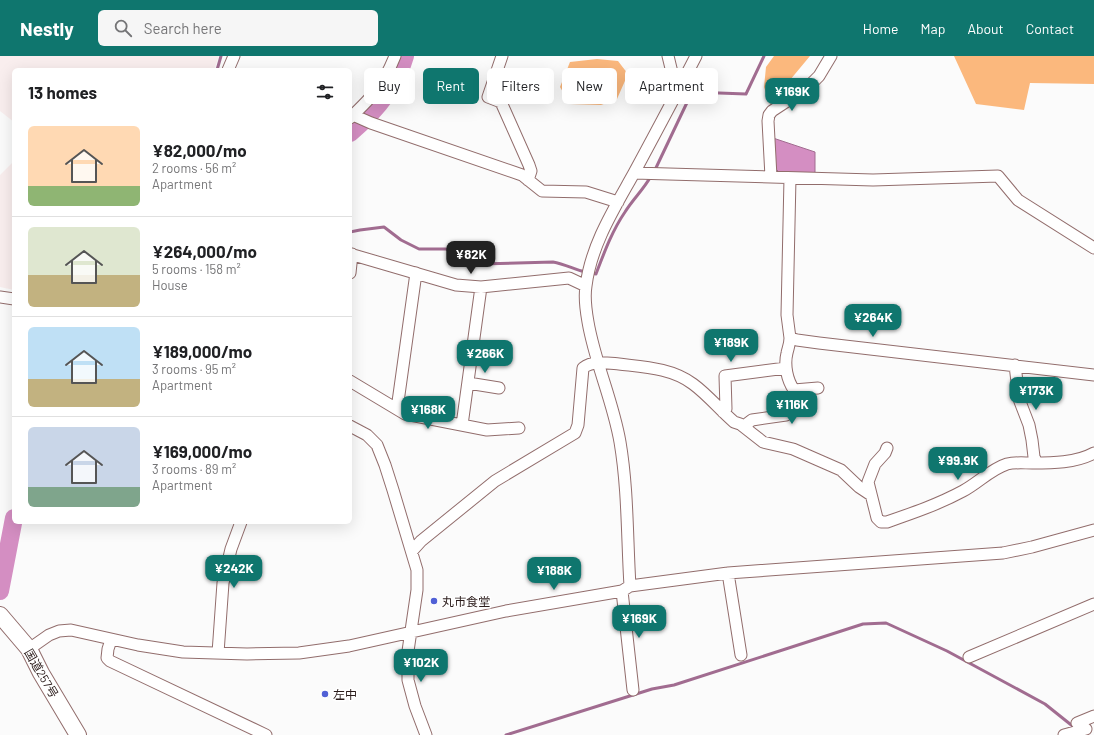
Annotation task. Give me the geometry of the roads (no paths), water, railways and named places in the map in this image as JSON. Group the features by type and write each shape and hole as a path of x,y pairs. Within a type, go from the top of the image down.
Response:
{"highway":[{"name":"国道257号","path":"0,615 29,649 41,673 78,735"}],"street":[{"path":"229,68 234,56"},
{"path":"395,56 388,74 372,98 352,116 522,175 542,191 586,192 618,202"},
{"path":"502,56 488,97 501,102 529,165 531,171 528,180"},
{"path":"668,56 671,68"},
{"path":"690,68 696,56"},
{"path":"771,177 769,115 775,109 806,88 819,76 831,56"},
{"path":"633,690 626,588 626,495 620,441 590,334 587,314 586,286 590,265 598,241 670,104"},
{"path":"634,173 873,180 998,176 1018,200 1094,248"},
{"path":"744,426 752,420 786,415 791,413 793,409 794,390 791,386 786,368 786,354 790,344 787,315 790,178"},
{"path":"352,254 456,285 480,287 569,278 586,286"},
{"path":"397,409 416,273"},
{"path":"462,425 480,287"},
{"path":"0,297 12,299"},
{"path":"790,338 819,343 1094,375"},
{"path":"412,551 421,541 495,481 575,434 578,424 583,368 587,365 598,363 652,368 669,372 693,384 734,422 744,426 763,442 793,449 841,470 859,487 871,495"},
{"path":"1015,365 1019,399 1029,426 1034,457 1037,463"},
{"path":"723,412 726,409 725,376 786,368"},
{"path":"352,382 405,414 487,430 519,428"},
{"path":"468,383 499,388"},
{"path":"794,390 818,388"},
{"path":"352,427 367,435 377,445 386,465 417,570 417,590 408,651 408,680 415,706 426,735"},
{"path":"887,448 885,453 875,464 868,482 877,518 881,522 887,522 951,497 976,484 1006,464 1078,460 1094,453"},
{"path":"218,653 223,583 231,549 240,524"},
{"path":"29,649 49,635 59,631 71,630 111,640 183,652 247,654 299,653 349,646 411,631 626,588 728,573 1003,553 1032,547 1094,530"},
{"path":"728,573 741,655"},
{"path":"969,658 1094,604"},
{"path":"111,640 107,658 110,661 266,735"},
{"path":"1064,735 1081,726 1094,716"}],"waterway":[{"path":"218,68 221,56"},
{"path":"352,131 368,117 384,99 396,79 405,56"},
{"path":"654,172 692,92 746,94 764,56"},
{"path":"591,273 596,274 620,219 651,176"},
{"path":"352,232 384,227 401,240 419,249 446,249 471,262 479,264 553,262 585,272"},
{"path":"0,591 13,524"},
{"path":"506,735 652,689 674,685 863,624 886,623 947,651 1045,704 1075,728"}],"place":[{"name":"丸市食堂","path":"434,601"},
{"name":"左中","path":"325,694"}]}
